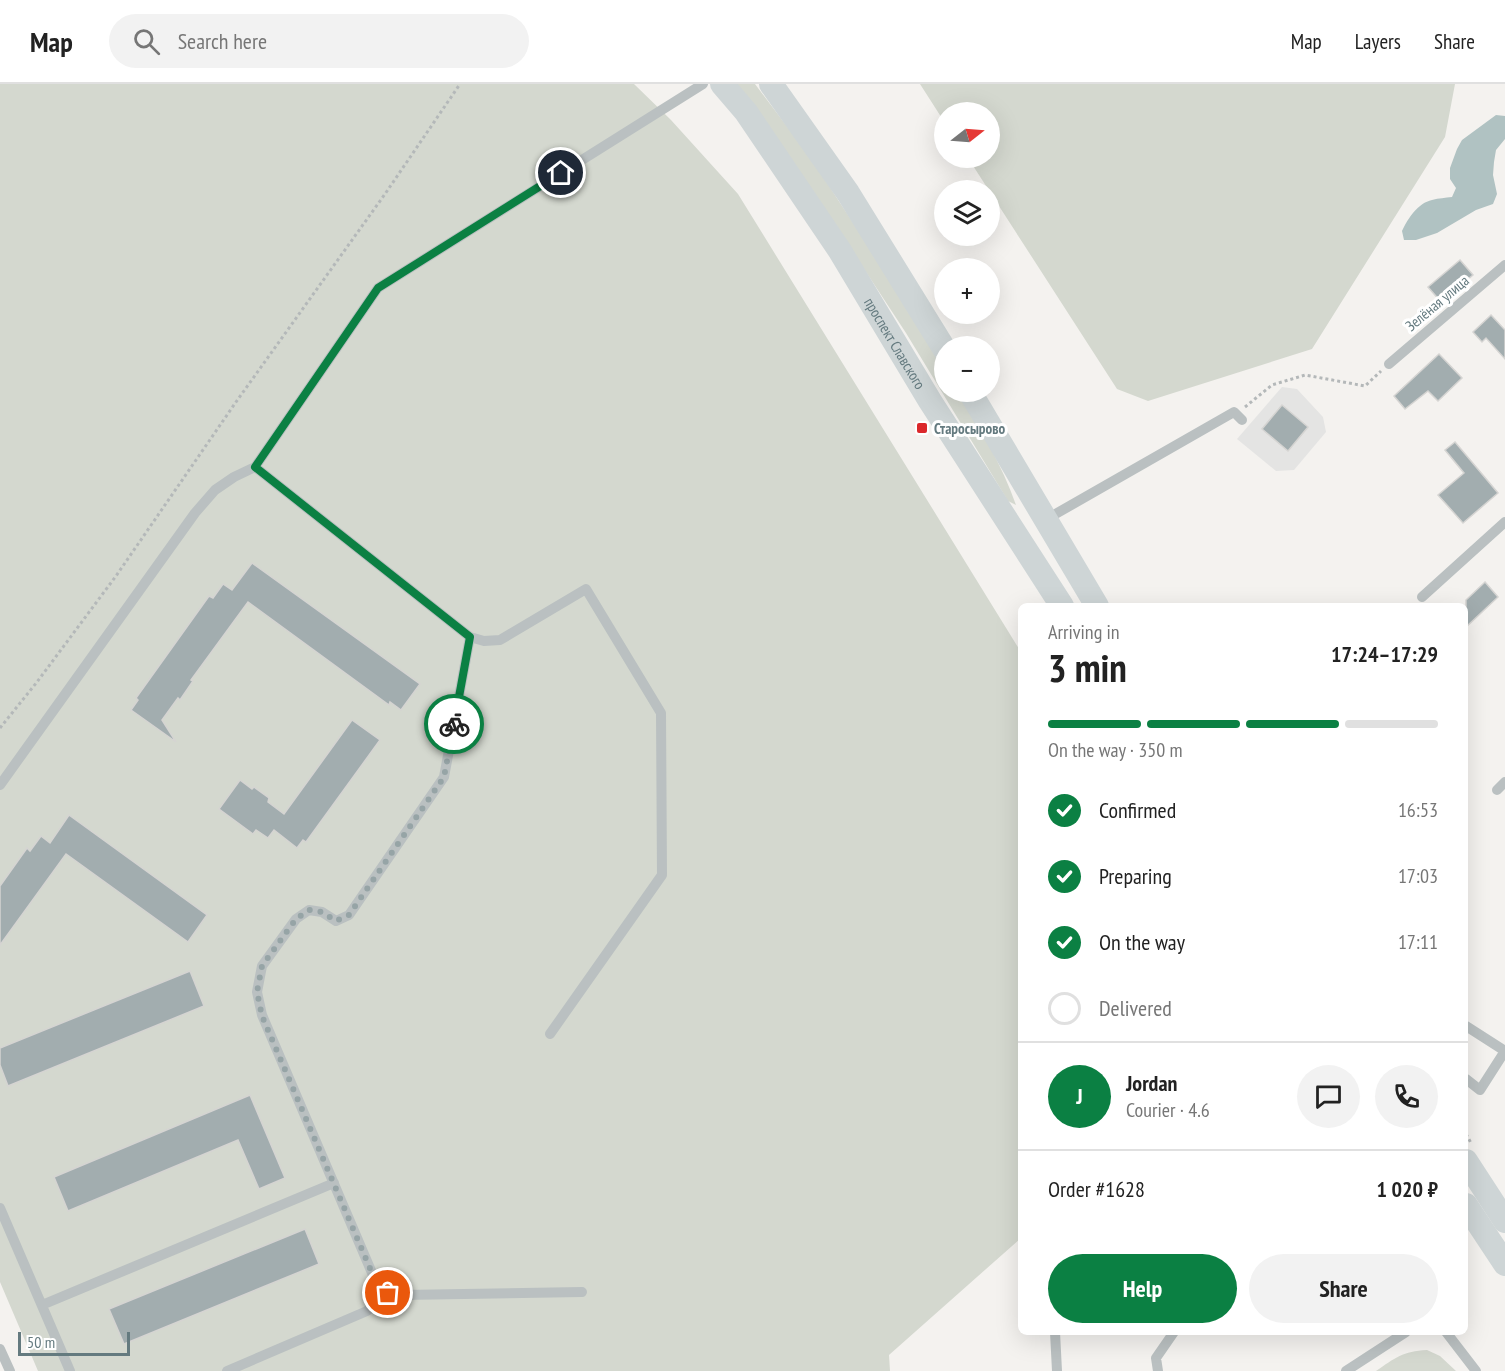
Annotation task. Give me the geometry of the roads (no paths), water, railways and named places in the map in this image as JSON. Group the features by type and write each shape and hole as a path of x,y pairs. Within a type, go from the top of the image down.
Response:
{"main road":[{"name":"проспект Славского","path":"722,84 746,112 840,251 930,401 1060,603"},
{"path":"771,84 848,193 936,336"},
{"path":"976,402 1095,603"},
{"path":"1468,1164 1505,1221"},
{"path":"1468,1210 1505,1264"}],"street":[{"path":"0,785 195,513 215,490 255,467 378,288 703,84"},
{"name":"Зелёная улица","path":"1389,364 1503,270"},
{"path":"1045,520 1234,412 1239,417"},
{"path":"255,467 470,637 484,641 500,640 586,589 661,713 662,875 550,1034"},
{"path":"1422,597 1505,522"},
{"path":"227,1371 367,1311 376,1301 378,1287 262,1016 257,992 262,966 296,919 309,910 322,912 336,921 349,915 444,777 470,637"},
{"path":"1468,1027 1505,1051 1480,1090 1468,1081"},
{"path":"42,1305 334,1183"},
{"path":"0,1208 70,1371"},
{"path":"378,1287 388,1293 402,1295 582,1292"},
{"path":"1055,1335 1057,1371"},
{"path":"1158,1371 1156,1358 1172,1335"},
{"path":"1346,1371 1401,1335"},
{"path":"1448,1335 1476,1371"},
{"path":"0,1348 10,1371"}],"place":[{"name":"Старосырово","path":"922,428"}]}
